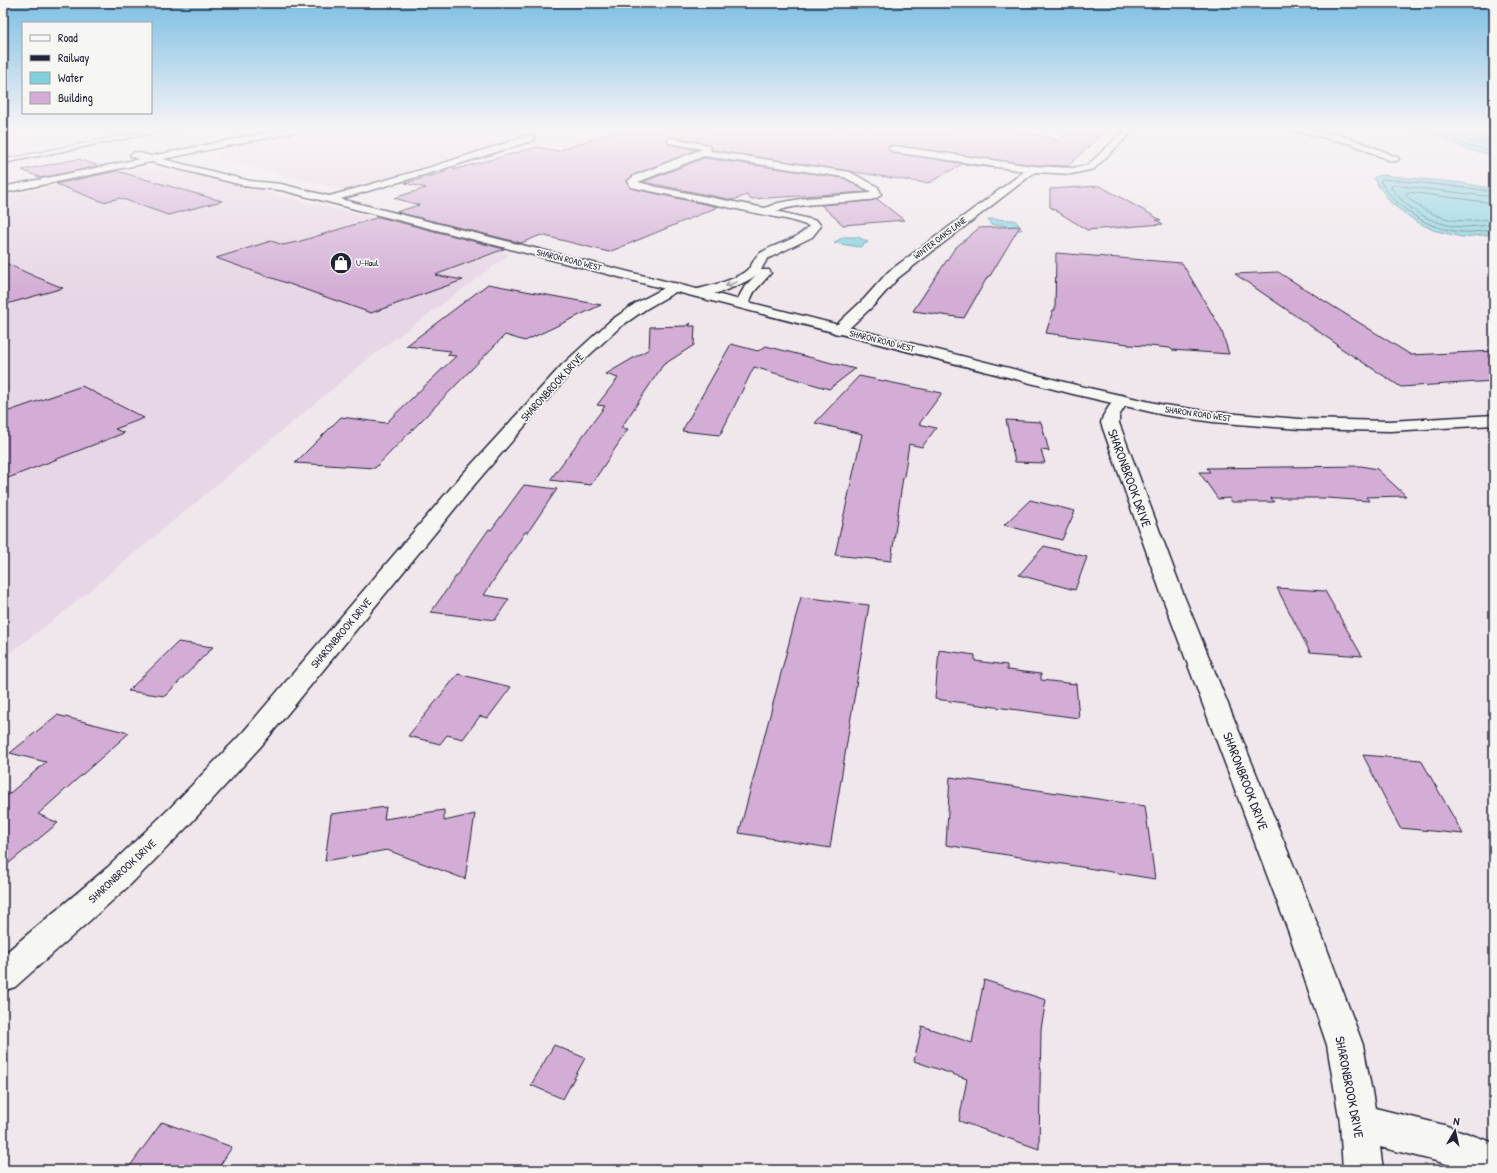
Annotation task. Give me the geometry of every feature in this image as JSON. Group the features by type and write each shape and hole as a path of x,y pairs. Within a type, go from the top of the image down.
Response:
{"street":[{"path":"3,190 34,183"},
{"name":"SHARON ROAD WEST","path":"246,183 280,187 742,304 1079,392 1164,410 1213,417 1300,424 1390,426 1494,420"},
{"name":"SHARON ROAD WEST","path":"271,183 280,187"},
{"path":"330,200 389,183"},
{"path":"634,183 635,185 657,190 806,220 813,223 815,226 808,235 772,251 774,259 758,272 722,287 699,293"},
{"path":"763,211 806,201 868,197 876,194 874,189 863,183"},
{"name":"WINTER OAKS LANE","path":"839,330 869,302 893,275 1015,183"},
{"path":"742,304 745,294 758,272"},
{"name":"SHARONBROOK DRIVE","path":"3,976 119,876 180,816 253,738 468,480 567,368 615,324 641,306 674,287"},
{"name":"SHARONBROOK DRIVE","path":"1121,400 1111,416 1110,423 1176,603 1308,940 1345,1045 1359,1123 1363,1170"},
{"path":"1359,1123 1444,1144 1494,1163"}],"shaded area":[{"path":"68,183 227,183 418,229 510,254 373,355 60,615 3,658 3,195"},
{"path":"314,183 373,183 346,191"}],"water":[{"path":"1376,183 1460,183 1494,189 1494,234 1462,237 1433,230 1415,221 1391,203"},
{"path":"988,219 1015,220 1022,230 1009,230 1005,225 991,225"},
{"path":"843,237 858,237 868,242 860,247 834,243"}],"building":[{"path":"158,183 222,201 168,215 120,198 103,202 56,184"},
{"path":"405,183 628,183 630,188 718,207 609,252 541,235 521,243 396,212 419,205 394,198 426,188"},
{"path":"647,183 852,183 867,192 750,199 747,195 733,200"},
{"path":"1100,186 1161,220 1156,220 1163,224 1087,230 1050,207 1050,189"},
{"path":"877,199 904,220 843,225 821,205 869,201"},
{"path":"379,217 504,249 435,275 463,280 371,313 216,258 271,241 283,245 301,241"},
{"path":"1020,226 990,276 988,276 964,318 913,311 955,248 979,228"},
{"path":"1056,253 1182,263 1221,329 1229,354 1128,345 1046,333 1053,310 1055,310"},
{"path":"3,262 34,276 63,288 3,305"},
{"path":"1278,272 1411,355 1494,351 1494,381 1401,387 1336,345 1338,345 1235,274"},
{"path":"488,284 601,305 525,341 505,335 375,468 295,463 341,417 386,423 456,356 447,355 451,351 406,346"},
{"path":"691,323 689,326 695,326 694,345 663,365 621,428 628,429 591,485 550,480 605,406 597,405 618,378 606,374 649,349 650,327 686,326"},
{"path":"731,344 758,351 766,346 855,369 829,389 754,367 720,435 682,431"},
{"path":"859,376 942,393 919,424 936,428 922,447 909,444 891,561 835,555 862,434 815,423"},
{"path":"82,386 144,418 115,429 124,433 3,480 3,413"},
{"path":"1006,420 1041,422 1049,451 1041,450 1045,463 1015,462"},
{"path":"1361,466 1377,469 1406,496 1366,497 1369,501 1327,498 1271,498 1274,502 1232,502 1229,498 1218,499 1199,472 1210,472 1207,468"},
{"path":"524,485 557,489 528,532 525,532 484,595 509,599 495,620 431,612 489,529 491,530"},
{"path":"1030,500 1075,511 1062,540 1004,525"},
{"path":"1044,546 1087,557 1075,590 1019,575"},
{"path":"1277,588 1325,591 1362,656 1310,652"},
{"path":"801,597 869,605 830,848 739,833"},
{"path":"178,642 213,647 165,696 128,691"},
{"path":"939,650 975,655 975,661 1007,665 1007,670 1041,674 1041,680 1076,684 1079,718 935,699"},
{"path":"458,674 511,687 488,718 480,716 463,739 447,735 440,744 408,736"},
{"path":"57,715 129,733 38,814 58,823 3,868 3,799 46,762 10,753"},
{"path":"1363,755 1421,760 1463,834 1400,828"},
{"path":"950,777 1145,806 1155,879 946,845"},
{"path":"386,807 384,819 444,810 444,821 475,814 465,879 387,850 325,861 331,814"},
{"path":"984,980 1046,1000 1041,1029 1039,1149 959,1121 967,1079 914,1061 922,1026 972,1043"},
{"path":"554,1045 585,1058 563,1099 531,1085"},
{"path":"162,1122 232,1147 217,1170 127,1170"}],"place":[{"name":"U-Haul","path":"341,263"}]}
